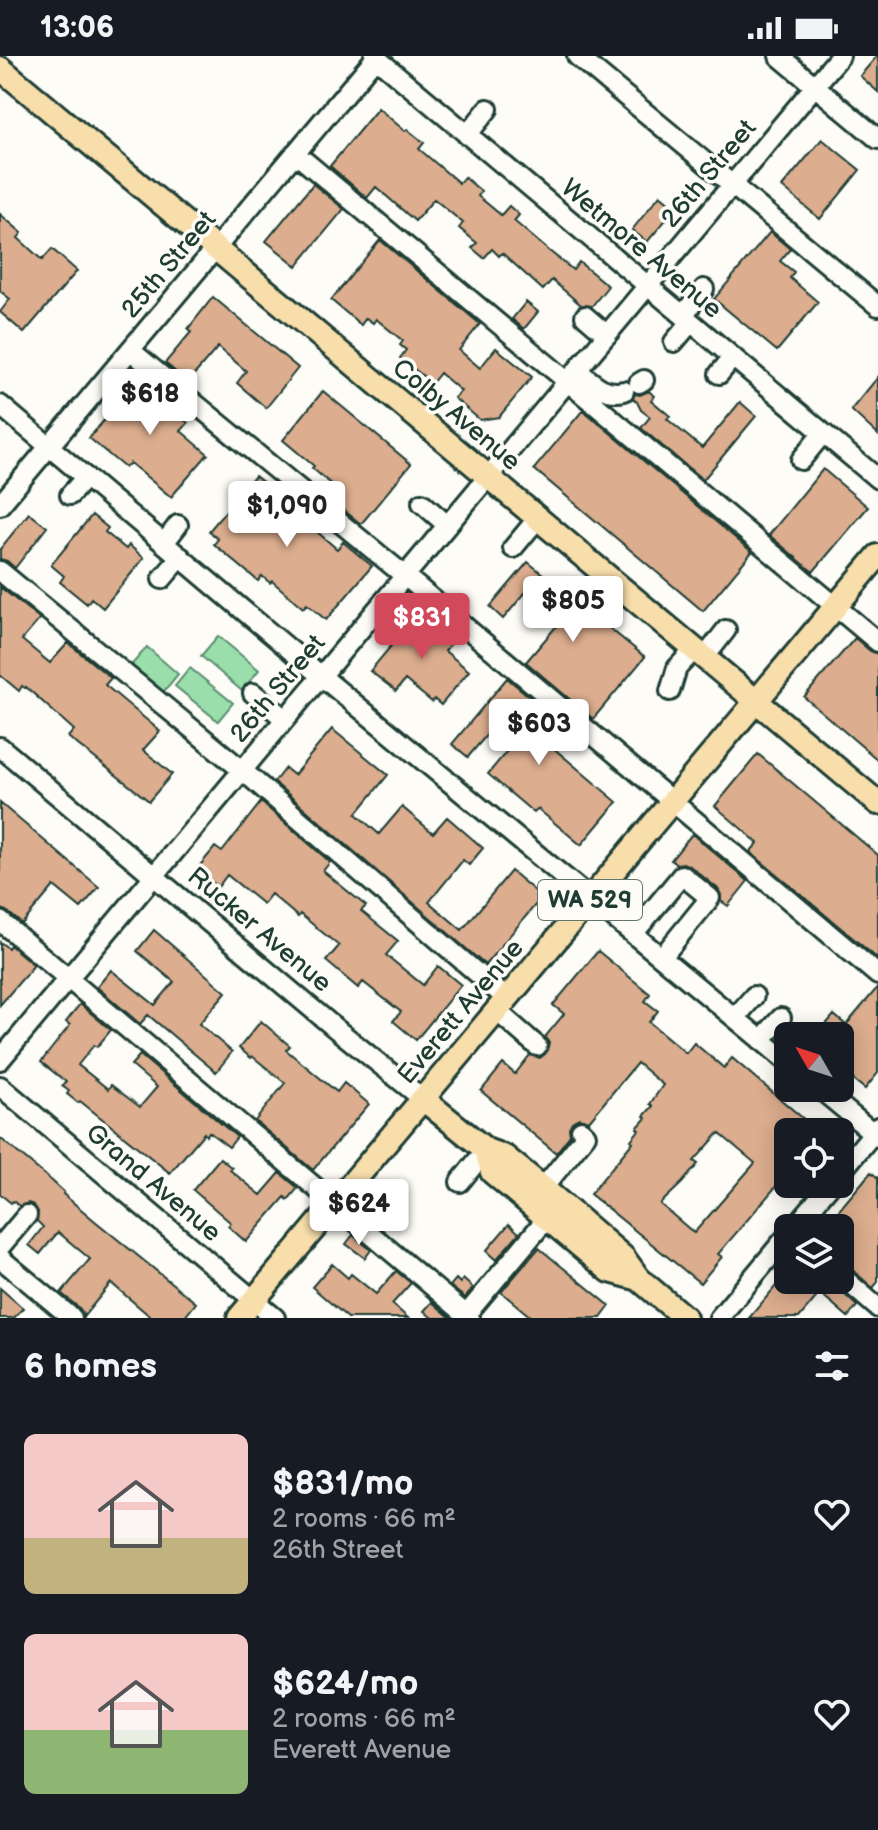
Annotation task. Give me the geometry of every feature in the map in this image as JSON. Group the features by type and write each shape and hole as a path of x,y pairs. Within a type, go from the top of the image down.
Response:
{"main road":[{"name":"Colby Avenue","path":"0,68 878,803"},
{"name":"Everett Avenue","path":"239,1318 878,556"},
{"name":"Rucker Avenue","path":"423,1099 486,1150 505,1157 543,1188 623,1257 639,1279 685,1318"},
{"name":"Rucker Avenue","path":"486,1150 492,1172 610,1271 639,1279"}],"street":[{"path":"577,56 643,100 764,215 832,255 878,306"},
{"path":"779,56 878,139"},
{"name":"26th Street","path":"0,1060 840,56"},
{"name":"Wetmore Avenue","path":"375,57 878,479"},
{"name":"25th Street","path":"0,505 375,57"},
{"path":"467,135 488,109"},
{"path":"295,153 371,221 573,376 746,525 781,566 878,642"},
{"path":"674,342 704,289"},
{"path":"585,316 607,335"},
{"path":"130,350 198,398 248,448 405,576 458,614 622,752 672,802 775,894 871,972"},
{"path":"719,374 733,357"},
{"path":"573,376 603,391 615,393 635,385"},
{"path":"0,405 321,676 774,1051"},
{"path":"801,460 823,433"},
{"path":"70,495 86,477"},
{"path":"422,503 447,525"},
{"path":"513,548 538,518"},
{"path":"164,543 178,525"},
{"path":"162,579 181,557"},
{"path":"0,571 242,770 502,1005 537,1046"},
{"path":"670,691 677,668 726,630"},
{"path":"253,693 285,719"},
{"name":"Rucker Avenue","path":"0,747 423,1099"},
{"path":"634,933 682,875 710,898 662,957"},
{"path":"0,921 468,1316 547,1218"},
{"path":"735,1018 754,996"},
{"path":"761,1040 781,1018"},
{"name":"Grand Avenue","path":"0,1086 275,1318"},
{"path":"837,1102 876,1133 854,1157"},
{"path":"543,1188 586,1135 581,1130"},
{"path":"460,1182 486,1150"},
{"path":"806,1214 819,1198"},
{"path":"0,1247 27,1215"},
{"path":"719,1318 774,1252"},
{"path":"0,1258 72,1318"},
{"path":"854,1287 878,1308 869,1318"}],"green space":[{"path":"218,636 259,670 242,691 201,656"},
{"path":"147,647 178,674 161,695 129,668"},
{"path":"190,668 233,703 218,721 175,686"}],"building":[{"path":"878,56 878,92 860,76"},
{"path":"378,108 424,143 419,149 459,183 464,177 481,191 478,196 501,215 509,206 519,215 514,221 548,250 573,270 579,262 608,286 592,306 581,305 552,280 543,290 502,253 499,256 492,249 484,258 472,248 477,243 459,228 463,223 434,199 415,221 376,187 367,198 330,166"},
{"path":"822,139 860,170 820,219 782,187"},
{"path":"313,184 344,209 297,266 266,241"},
{"path":"660,195 676,208 647,242 632,230"},
{"path":"0,214 22,233 18,238 42,260 52,249 77,271 24,333 0,312 10,299 0,291"},
{"path":"770,232 790,249 780,261 794,272 790,278 818,302 777,351 714,299"},
{"path":"380,240 480,324 459,350 480,368 496,348 532,377 499,417 480,420 454,398 461,391 440,373 432,383 400,358 406,350 400,345 403,341 376,319 373,323 366,318 361,325 331,300"},
{"path":"213,297 298,368 266,408 237,383 246,371 218,347 188,382 165,363 191,332 188,329"},
{"path":"526,302 538,312 524,329 512,319"},
{"path":"142,376 187,412 182,418 188,423 181,431 208,454 171,497 130,463 125,468 89,438"},
{"path":"878,377 878,435 851,410"},
{"path":"323,391 411,464 361,524 332,501 340,492 283,440"},
{"path":"649,391 654,396 651,400 670,416 667,419 702,448 740,402 756,416 703,480 641,428 650,417 633,399 635,394"},
{"path":"583,410 752,552 703,611 534,469"},
{"path":"823,469 868,507 813,572 769,535"},
{"path":"255,476 273,490 277,486 294,500 290,505 337,549 343,542 372,566 326,620 307,604 303,608 272,581 270,583 262,576 258,581 214,544 218,539 209,531"},
{"path":"29,513 47,527 15,568 0,559 0,549"},
{"path":"92,515 108,528 105,532 126,549 129,545 144,558 103,608 91,598 87,604 60,582 64,576 51,565"},
{"path":"528,562 645,657 593,719 526,662 560,622 525,593 503,619 490,607"},
{"path":"0,587 40,619 22,640 50,663 68,643 111,678 105,685 160,731 143,750 172,774 149,801 68,737 74,730 26,687 22,686 19,691 0,675"},
{"path":"431,614 457,636 445,651 469,671 441,705 434,699 432,702 405,680 396,691 370,671 416,616 424,623"},
{"path":"855,638 878,654 878,760 804,697"},
{"path":"507,678 559,721 544,740 617,802 581,845 538,809 534,813 488,774 535,717 516,700 468,757 452,744"},
{"path":"332,729 388,775 356,814 379,834 402,807 433,833 447,817 483,848 469,865 463,860 429,902 462,930 511,871 542,897 485,965 274,782 285,768 294,775"},
{"path":"758,754 878,855 878,959 750,852 758,843 715,806"},
{"path":"261,802 330,862 323,871 366,906 361,911 398,941 386,955 423,985 438,966 461,985 416,1040 393,1021 401,1012 363,982 358,988 326,961 339,946 300,914 298,917 271,894 263,904 227,875 218,887 197,869 215,847 222,852"},
{"path":"0,803 99,887 81,908 54,886 22,924 0,908"},
{"path":"692,834 748,881 728,906 721,901 718,889 690,866 671,860"},
{"path":"154,930 226,992 199,1024 232,1052 216,1072 148,1015 140,1024 97,987 111,970 155,1005 174,982 137,951"},
{"path":"0,942 8,948 10,945 34,965 0,1005"},
{"path":"598,951 650,994 645,1001 658,1011 649,1022 686,1053 694,1043 724,1068 732,1058 774,1094 774,1102 784,1102 803,1118 774,1118 774,1189 718,1254 722,1257 700,1283 590,1194 633,1142 631,1140 639,1130 637,1128 646,1118 644,1116 653,1106 650,1104 663,1085 637,1063 589,1121 579,1118 572,1122 570,1135 556,1153 481,1091 503,1064 515,1074 530,1055 540,1058 546,1053 549,1043 545,1037 564,1014 553,1005","holes":["719,1133 755,1163 694,1233 660,1204 698,1164 694,1161"]},
{"path":"878,987 878,1073 865,1089 854,1080 854,1022 849,1022"},
{"path":"80,1004 111,1030 78,1065 108,1089 111,1085 140,1107 157,1087 131,1065 140,1055 237,1137 229,1147 209,1132 206,1136 204,1133 170,1173 67,1094 69,1091 62,1086 66,1082 41,1062 70,1025 66,1022"},
{"path":"834,1015 842,1022 828,1022"},
{"path":"261,1021 290,1046 286,1050 337,1092 344,1083 369,1104 313,1170 255,1121 285,1083 239,1048"},
{"path":"0,1138 196,1303 184,1318 152,1318 111,1283 84,1316 61,1293 90,1259 58,1232 40,1254 29,1245 43,1227 37,1221 38,1212 34,1205 19,1206 0,1194"},
{"path":"220,1158 261,1195 280,1173 298,1188 288,1200 285,1197 246,1242 228,1226 231,1223 193,1190"},
{"path":"871,1172 878,1178 878,1282 873,1288 854,1271 854,1214 836,1214 849,1198 854,1198 854,1192"},
{"path":"509,1224 519,1233 496,1260 486,1251"},
{"path":"353,1235 371,1250 365,1258 346,1244"},
{"path":"539,1248 610,1306 601,1318 532,1318 501,1292"},
{"path":"332,1264 348,1278 351,1274 376,1294 396,1271 411,1283 392,1304 408,1318 348,1318 312,1287"},
{"path":"456,1279 460,1283 463,1279 473,1288 465,1298 450,1286"},
{"path":"0,1288 23,1308 14,1318 0,1318"},
{"path":"774,1288 774,1294 819,1294 799,1318 749,1318"},
{"path":"821,1294 844,1294 857,1306 848,1317"},
{"path":"432,1302 451,1318 432,1318 424,1311"}]}
